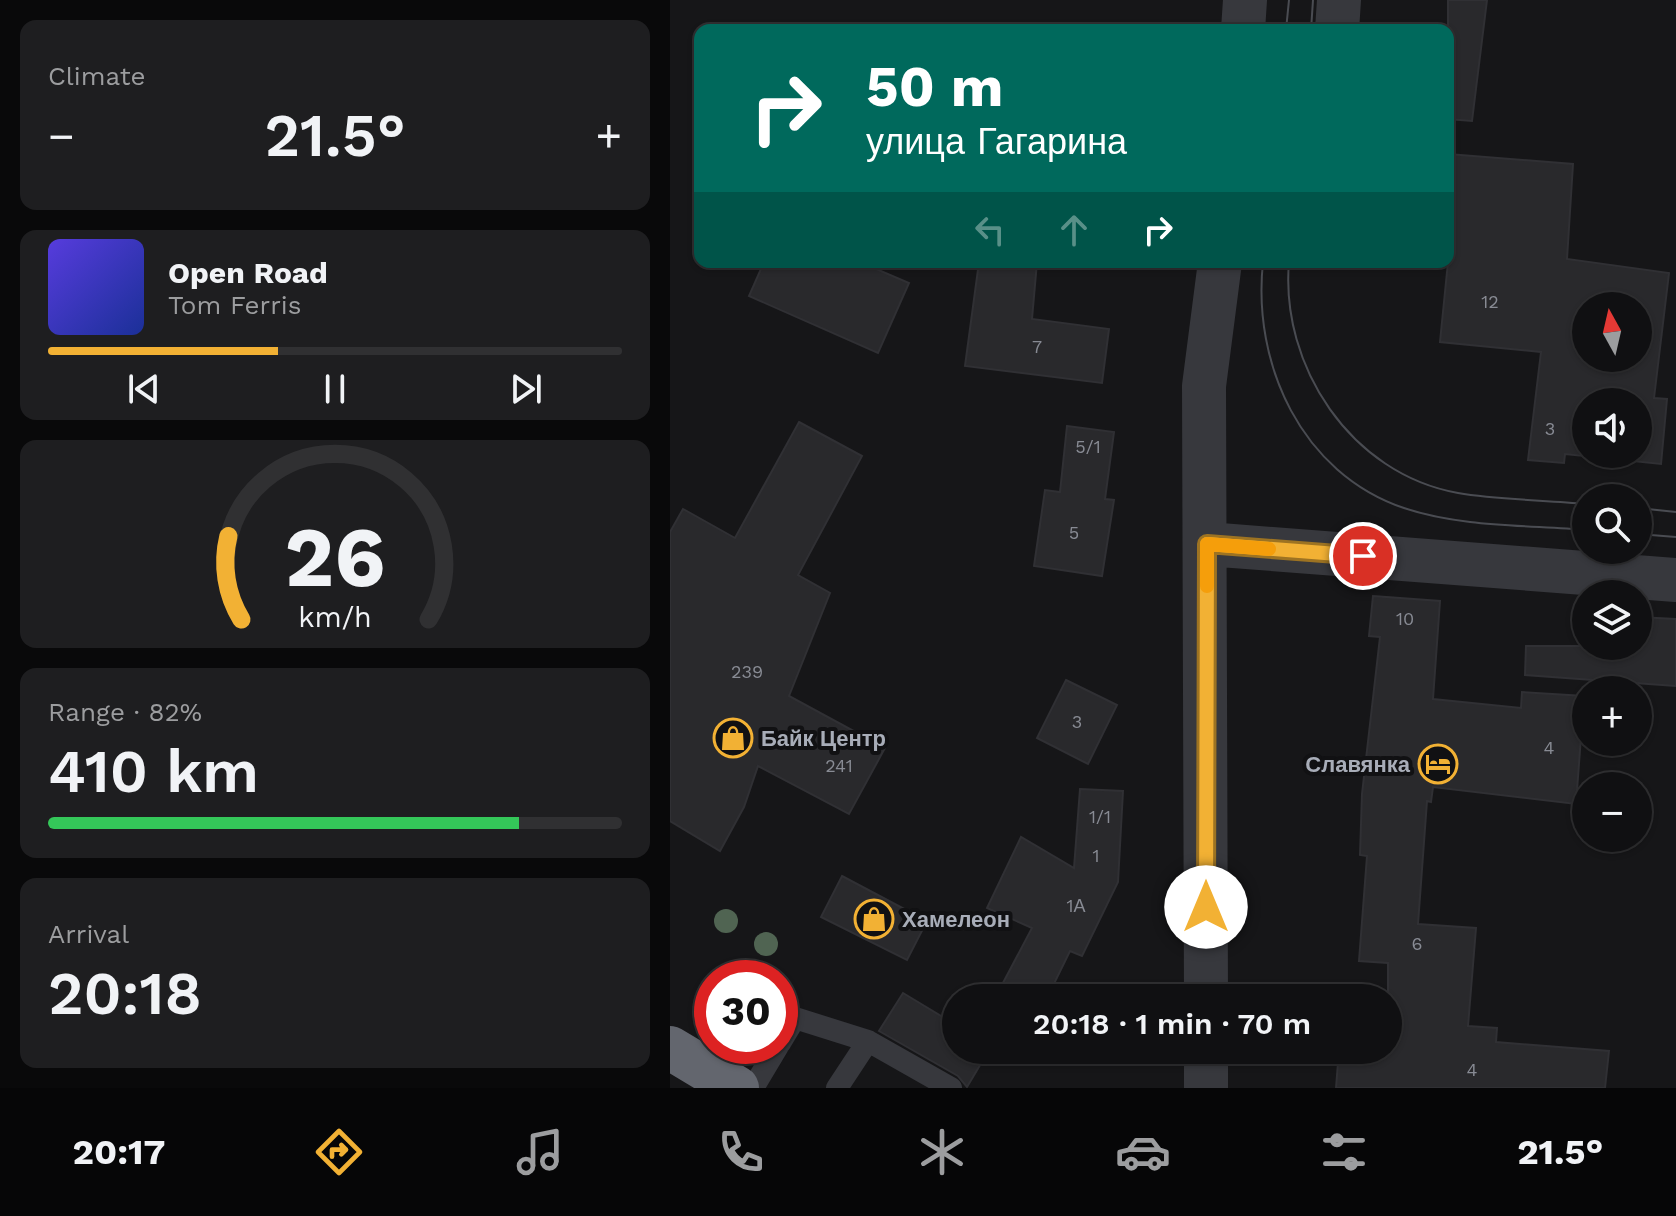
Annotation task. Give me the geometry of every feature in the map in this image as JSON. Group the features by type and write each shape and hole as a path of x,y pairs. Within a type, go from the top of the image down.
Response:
{"highway":[{"path":"670,1048 737,1088"}],"street":[{"path":"1243,24 1245,0"},
{"path":"1337,24 1339,0"},
{"path":"1206,984 1207,544 1204,386 1219,268"},
{"path":"1207,544 1676,580"},
{"path":"1206,1064 1206,1088"}],"lane":[{"path":"798,1019 868,1041 951,1088"},
{"path":"837,1088 868,1041"},
{"path":"753,1088 768,1064"}],"building":[{"path":"1448,0 1487,0 1472,121 1454,120 1454,24 1448,24"},
{"path":"1454,154 1573,164 1567,259 1669,273 1654,398 1667,399 1661,464 1652,463 1652,388 1572,388 1572,455 1565,454 1564,463 1528,460 1541,352 1440,342 1447,268 1454,268"},
{"path":"761,268 874,268 909,283 878,353 749,296"},
{"path":"978,268 1036,268 1032,319 1109,329 1102,383 965,366"},
{"path":"799,422 862,456 798,575 830,593 789,696 885,748 849,814 758,766 744,807 720,851 670,821 670,532 683,509 735,538"},
{"path":"1067,426 1114,432 1105,499 1114,500 1102,576 1034,566 1045,490 1060,492"},
{"path":"1373,596 1440,601 1433,699 1521,708 1522,692 1572,695 1572,756 1580,756 1578,772 1572,772 1572,804 1433,787 1431,802 1427,801 1418,924 1476,928 1468,1026 1497,1028 1496,1042 1609,1051 1605,1088 1336,1088 1338,1064 1402,1064 1402,984 1388,984 1388,963 1359,961 1367,856 1360,855 1362,794 1380,637 1369,636"},
{"path":"1652,618 1676,619 1676,686 1652,684 1652,676 1572,676 1572,678 1525,675 1526,646 1572,646 1572,660 1652,660"},
{"path":"1066,680 1117,705 1088,764 1037,738"},
{"path":"1080,789 1123,791 1118,882 1082,956 1070,951 1054,984 1002,984 1032,928 987,908 1021,837 1074,868"},
{"path":"842,876 927,921 907,960 821,917"},
{"path":"903,993 942,1017 942,1064 981,1064 967,1087 958,1076 879,1031"}],"tram line":[{"path":"1287,24 1289,0"},
{"path":"1311,24 1313,0"},
{"path":"1263,268 1266,339 1276,375 1291,410 1311,442 1337,469 1368,492 1425,514 1471,522 1572,529"},
{"path":"1289,268 1289,301 1297,339 1310,376 1330,409 1355,439 1385,464 1420,482 1458,493 1572,503"},
{"path":"1652,509 1676,512"},
{"path":"1652,535 1676,537"}],"slow traffic":[{"path":"1207,586 1207,544 1269,549"}],"place":[{"name":"Байк Центр","path":"733,738"},
{"name":"Славянка","path":"1438,764"},
{"name":"Хамелеон","path":"874,919"}],"route":[{"path":"1206,907 1207,544 1363,556"}]}
